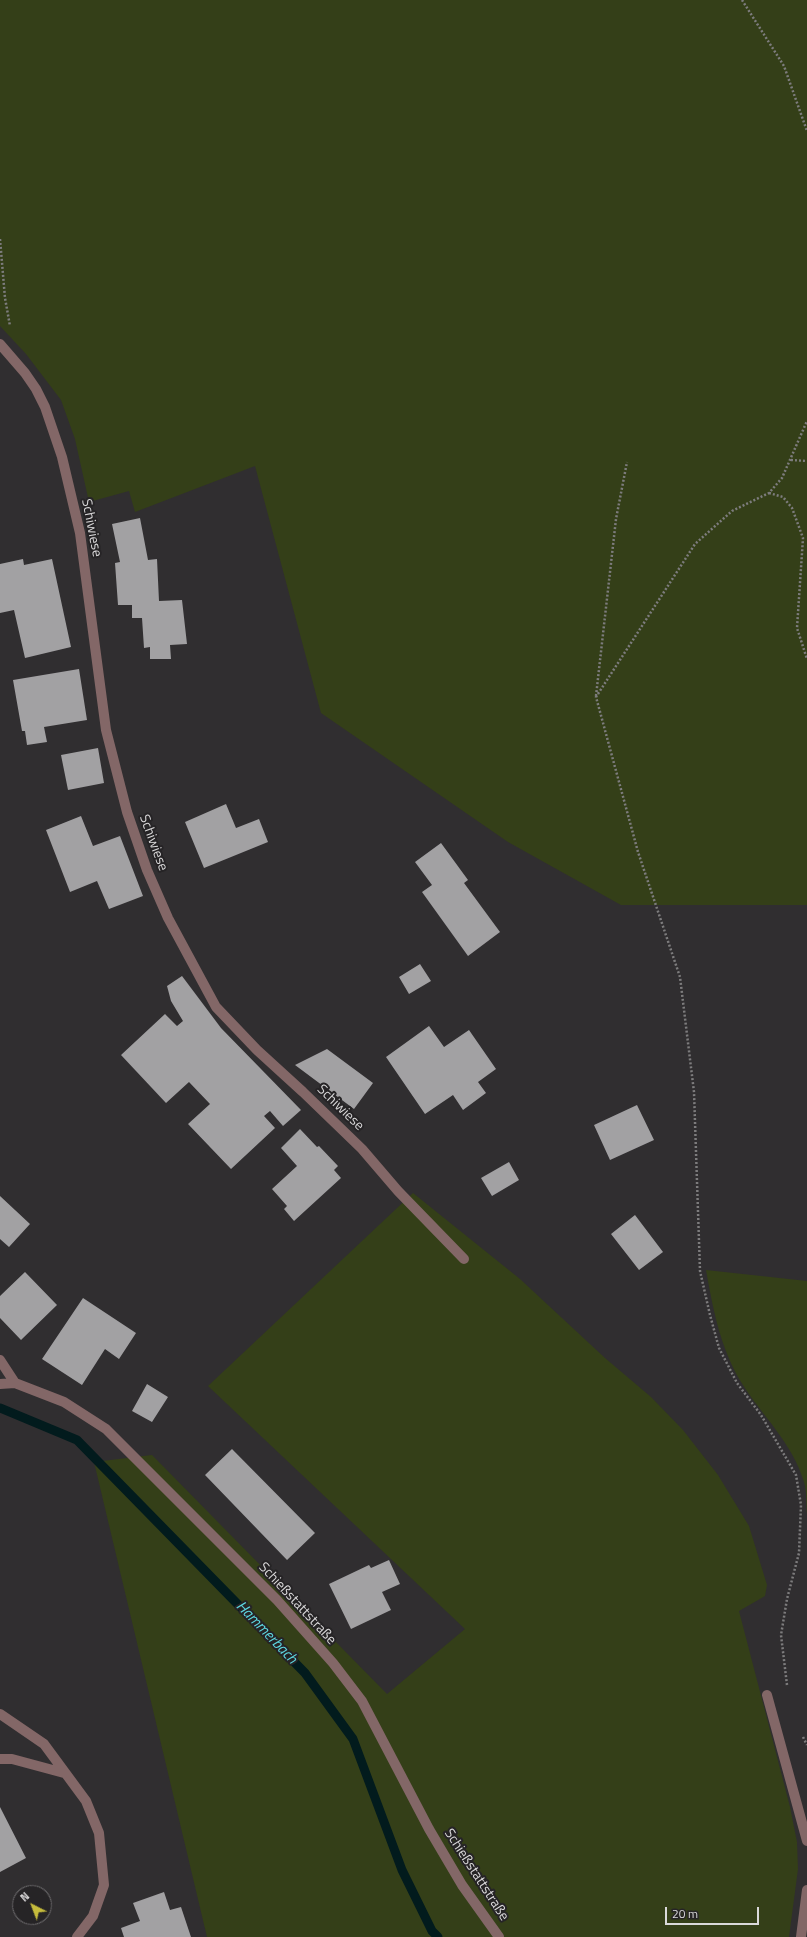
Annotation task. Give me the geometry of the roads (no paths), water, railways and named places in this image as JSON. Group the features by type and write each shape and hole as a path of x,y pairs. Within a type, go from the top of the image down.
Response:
{"street":[{"name":"Schiwiese","path":"0,344 12,356 36,389 45,407 62,457 80,533 106,730 127,812 147,870 168,918 216,1007 257,1050 362,1149 398,1191 464,1259"},
{"path":"0,1360 15,1383 0,1384"},
{"name":"Schießstattstraße","path":"15,1383 64,1402 106,1429 277,1600 333,1663 362,1701 429,1828 462,1885 499,1937"},
{"path":"767,1695 807,1841"},
{"path":"0,1714 44,1744 86,1801 99,1833 104,1885 93,1916 77,1937"},
{"path":"0,1759 12,1759 64,1773"},
{"path":"801,1937 807,1890"}],"waterway":[{"name":"Hammerbach","path":"0,1408 77,1440 305,1673 353,1739 402,1870 432,1931 438,1937"}]}
